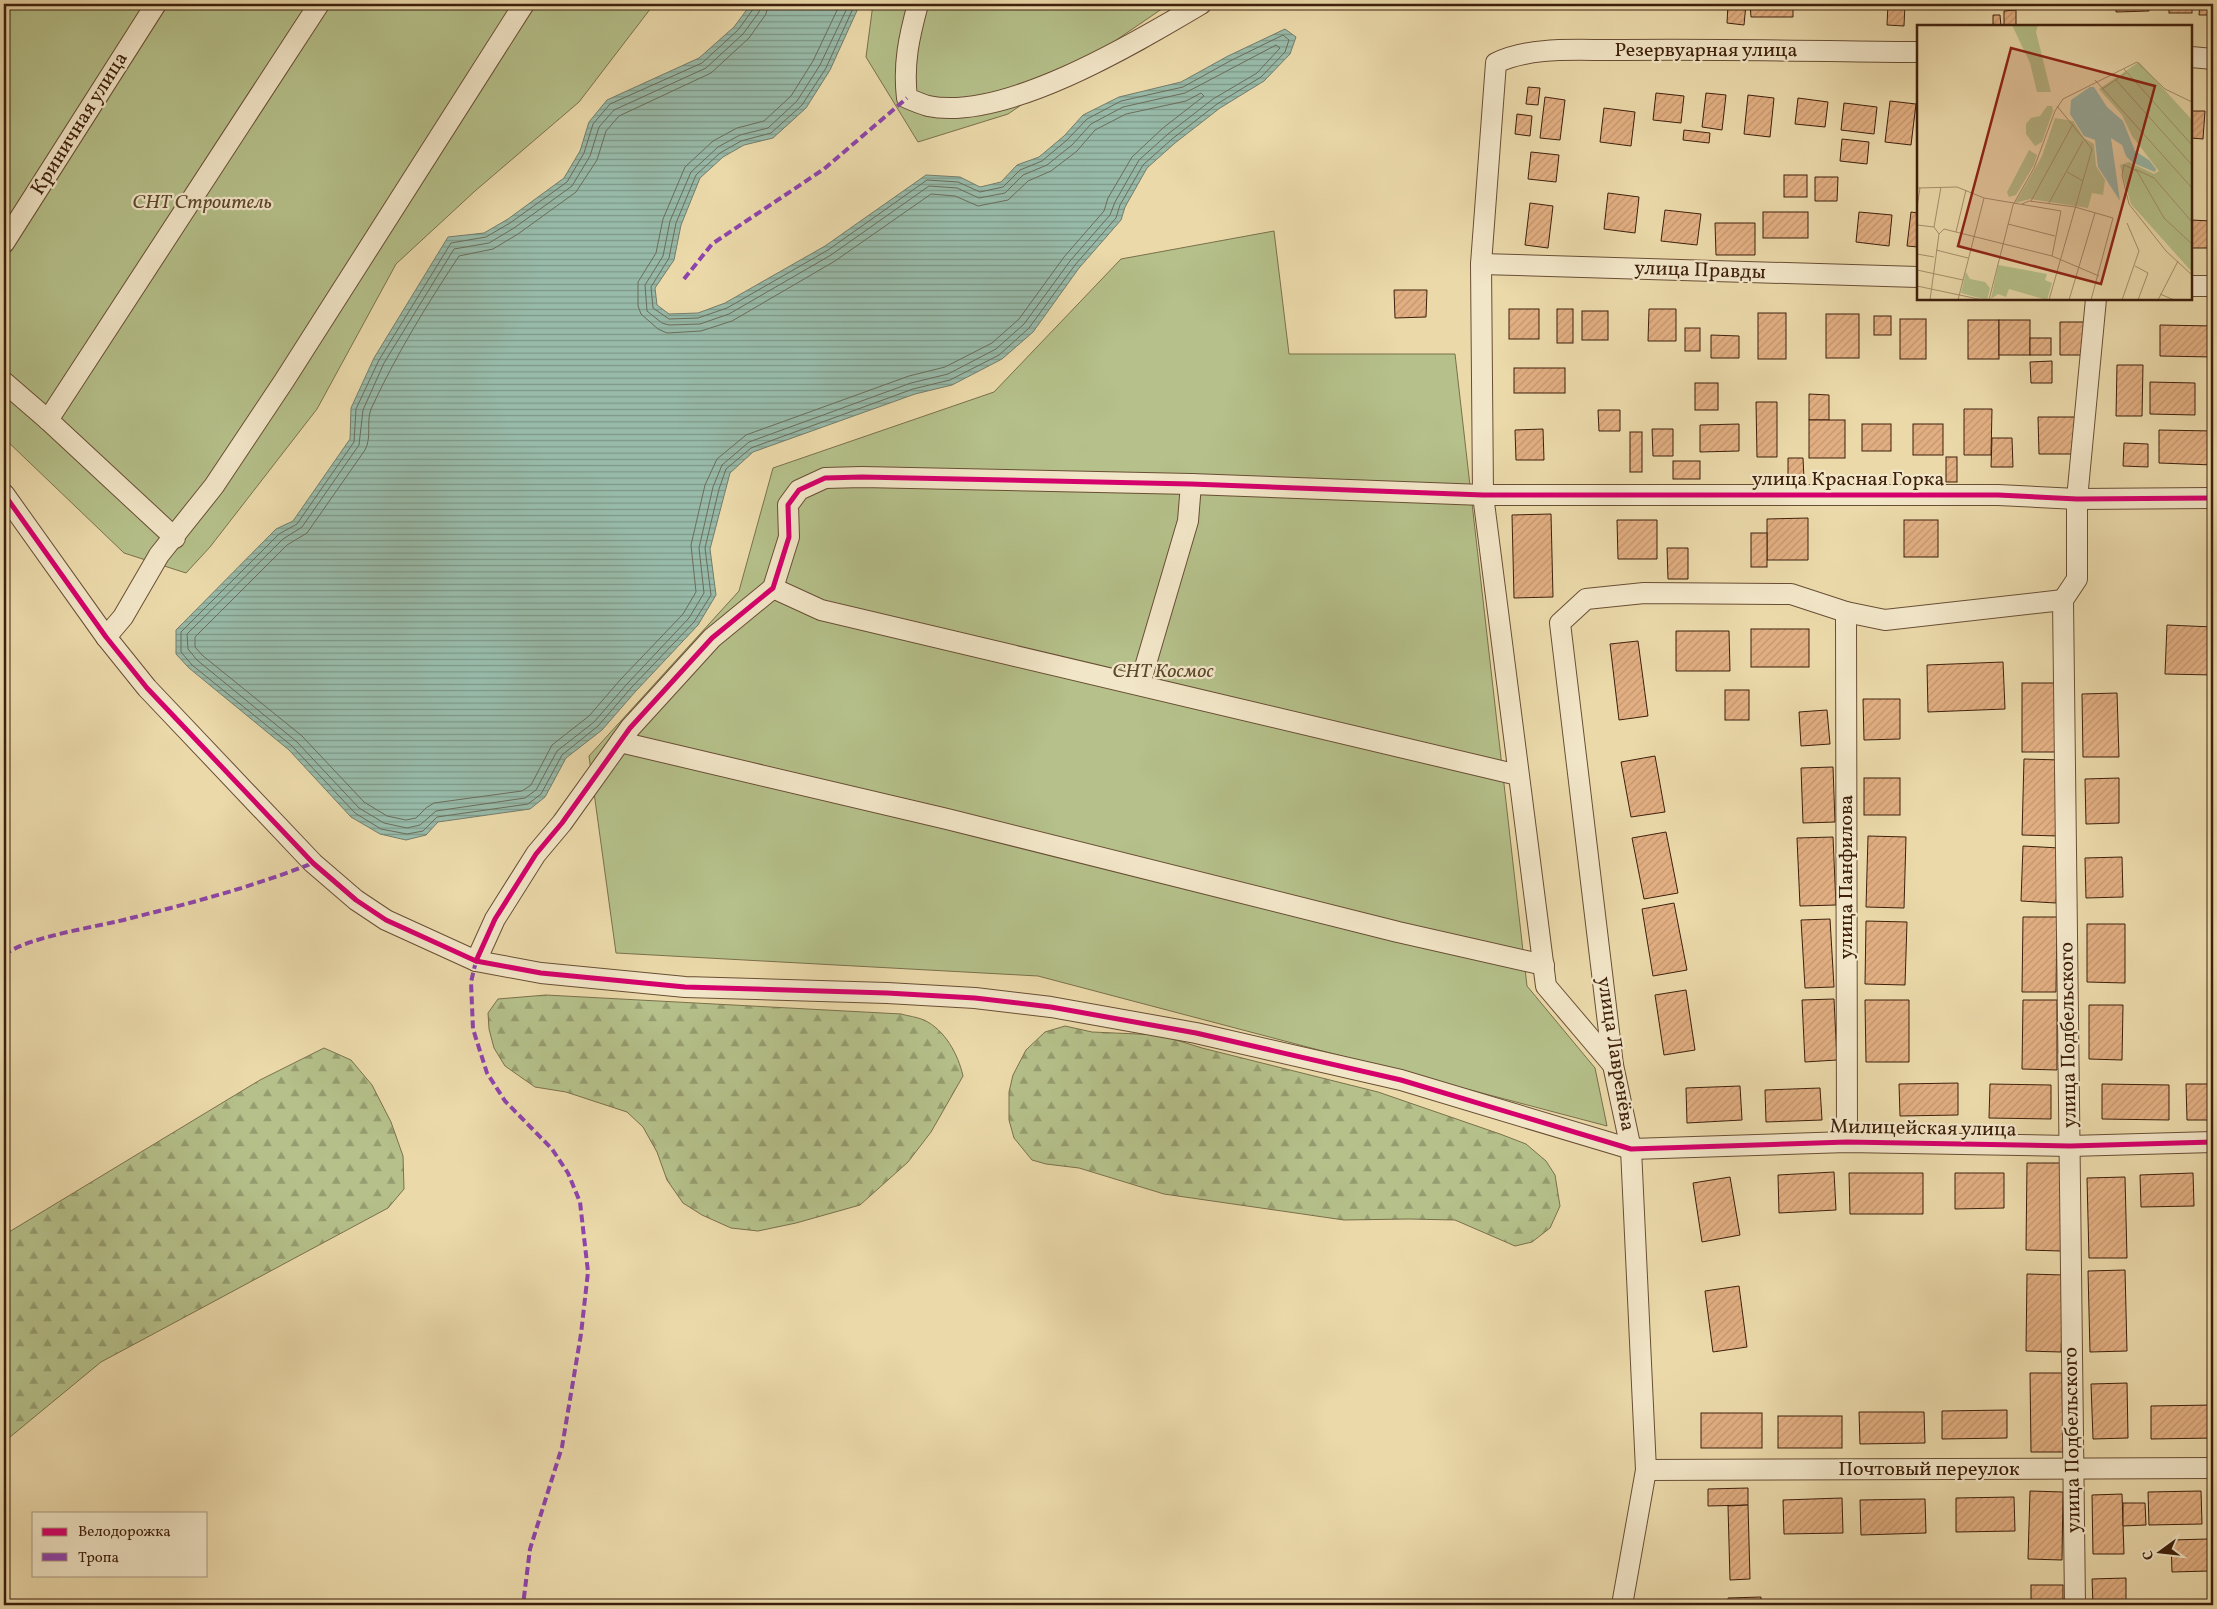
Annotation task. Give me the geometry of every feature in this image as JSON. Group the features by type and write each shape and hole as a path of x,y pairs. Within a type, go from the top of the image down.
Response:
{"street":[{"name":"Криничная улица","path":"4,243 156,4"},
{"path":"48,420 319,4"},
{"path":"106,636 123,617 159,555 175,538 214,486 284,381 524,4"},
{"path":"918,4 909,37 904,74 907,98 928,106 953,107 1015,97 1104,59 1201,4"},
{"name":"Резервуарная улица","path":"1481,264 1496,62 1512,55 1547,51 1683,49 1917,52"},
{"path":"2192,57 2213,59"},
{"path":"1481,264 1483,495 1546,986 1613,1065"},
{"name":"улица Правды","path":"1481,264 1917,277"},
{"path":"2192,286 2213,286"},
{"path":"1846,612 1885,620 2063,600 2076,579 2077,499 2096,300"},
{"path":"4,382 48,420 175,538"},
{"name":"улица Красная Горка","path":"773,588 789,537 788,505 799,490 825,478 862,477 1191,484 1483,495 1998,496 2077,499 2213,498"},
{"path":"1140,684 1188,521 1191,484"},
{"name":"Милицейская улица","path":"4,494 106,636 147,688 313,862 356,900 386,920 476,961 541,973 684,987 975,998 1051,1007 1196,1033 1401,1080 1632,1149 1847,1142 2070,1146 2213,1142"},
{"path":"476,961 495,919 536,854 562,823 630,728 712,638 773,588 821,610 1518,775"},
{"name":"улица Лавренёва","path":"1622,1605 1646,1470 1632,1149 1613,1065 1560,623 1586,599 1644,593 1791,594 1846,612"},
{"name":"улица Подбельского","path":"2063,600 2075,1605"},
{"name":"улица Панфилова","path":"1846,612 1847,1142"},
{"path":"620,742 947,820 1398,932 1544,965"},
{"name":"Почтовый переулок","path":"1646,1470 2074,1470 2213,1468"}],"green space":[{"name":"СНТ Строитель","path":"4,4 654,4 579,102 475,191 396,264 317,409 210,547 186,573 124,553 4,438"},
{"path":"873,4 1169,4 1008,114 918,142 866,57"},
{"name":"СНТ Космос","path":"1274,231 1289,354 1455,354 1527,986 1595,1068 1607,1126 1038,976 616,953 589,756 739,591 773,468 994,392 1121,259"},
{"path":"546,995 901,1014 932,1024 944,1036 958,1059 963,1076 931,1132 908,1162 860,1205 796,1223 758,1231 731,1228 702,1215 683,1203 667,1180 657,1152 643,1127 627,1112 566,1092 535,1087 505,1066 494,1048 489,1029 488,1013 498,999"},
{"path":"1065,1026 1092,1032 1160,1035 1202,1048 1378,1092 1500,1134 1526,1144 1546,1161 1555,1175 1560,1206 1550,1228 1532,1242 1515,1246 1455,1220 1344,1220 1164,1194 1079,1168 1046,1164 1032,1160 1014,1138 1009,1120 1009,1092 1013,1075 1026,1050 1045,1032"},
{"path":"324,1048 351,1060 372,1085 391,1122 403,1156 404,1189 388,1208 101,1362 4,1442 4,1235 260,1080"}],"water":[{"path":"751,4 860,4 830,70 806,108 773,138 744,145 723,157 700,178 681,225 674,260 655,288 657,305 669,314 698,313 725,303 825,246 926,175 960,177 980,187 1001,182 1017,165 1039,157 1064,136 1083,115 1119,97 1181,82 1228,56 1285,29 1296,37 1290,54 1264,81 1220,108 1175,143 1147,168 1125,207 1121,220 1079,268 1033,332 1002,359 952,385 915,394 753,452 730,473 710,549 716,595 698,625 602,730 566,758 545,797 530,809 438,822 426,835 406,840 380,834 351,817 289,750 189,668 176,654 176,630 276,529 293,521 350,439 351,408 374,358 448,237 484,233 508,219 564,178 580,151 589,122 607,100 699,58 734,27"}],"building":[{"path":"1728,4 1746,4 1744,25 1727,23"},
{"path":"1750,4 1793,4 1793,17 1751,17"},
{"path":"1862,4 1884,4 1884,6 1862,7"},
{"path":"1888,4 1905,4 1904,26 1887,25"},
{"path":"1954,4 1979,4 1979,8 1954,9"},
{"path":"2009,4 2035,4 2035,7 2009,7"},
{"path":"2116,4 2149,4 2149,11 2116,12"},
{"path":"2169,4 2192,4 2192,13 2169,13"},
{"path":"2200,4 2213,4 2213,15 2199,15"},
{"path":"2016,10 2016,25 2004,25 2004,11"},
{"path":"1993,15 2000,15 2001,25 1993,25"},
{"path":"1528,87 1540,88 1538,105 1526,104"},
{"path":"1656,93 1684,96 1681,123 1653,120"},
{"path":"1706,93 1726,95 1722,130 1702,127"},
{"path":"1748,95 1774,98 1770,137 1744,134"},
{"path":"1545,97 1565,100 1560,140 1540,138"},
{"path":"1798,98 1828,102 1825,127 1795,124"},
{"path":"1890,101 1916,104 1911,145 1885,142"},
{"path":"1844,103 1877,107 1874,134 1841,130"},
{"path":"1604,108 1635,112 1631,146 1600,142"},
{"path":"2192,111 2205,111 2203,139 2192,138"},
{"path":"1517,114 1532,116 1530,136 1515,134"},
{"path":"1684,130 1710,133 1709,143 1683,140"},
{"path":"1842,139 1869,142 1867,164 1840,161"},
{"path":"1531,152 1559,155 1556,182 1528,179"},
{"path":"1784,175 1807,175 1807,197 1784,197"},
{"path":"1815,177 1838,177 1837,201 1815,201"},
{"path":"1608,193 1639,197 1635,233 1604,229"},
{"path":"1530,203 1553,206 1548,248 1525,245"},
{"path":"1665,210 1701,214 1697,245 1661,241"},
{"path":"1763,212 1808,212 1808,238 1763,238"},
{"path":"1859,212 1892,215 1889,246 1856,242"},
{"path":"1911,212 1917,213 1917,247 1907,246"},
{"path":"2192,220 2211,221 2210,248 2192,248"},
{"path":"1715,223 1755,223 1755,255 1716,255"},
{"path":"1394,290 1427,290 1426,317 1395,318"},
{"path":"1509,309 1539,309 1539,339 1509,339"},
{"path":"1557,309 1573,309 1573,343 1557,343"},
{"path":"1649,309 1676,309 1676,341 1648,341"},
{"path":"1582,311 1608,311 1608,340 1582,340"},
{"path":"1758,313 1786,313 1786,359 1758,359"},
{"path":"1826,314 1859,314 1859,358 1826,358"},
{"path":"1874,316 1891,316 1891,335 1874,335"},
{"path":"1900,319 1926,319 1926,359 1900,359"},
{"path":"1968,320 1999,320 1999,359 1968,359"},
{"path":"1999,320 2030,320 2030,355 1999,355"},
{"path":"2060,322 2086,322 2087,355 2060,355"},
{"path":"2160,325 2213,326 2213,357 2160,356"},
{"path":"1685,328 1700,328 1700,351 1685,351"},
{"path":"1711,335 1739,336 1739,358 1711,358"},
{"path":"2030,338 2051,338 2051,355 2030,355"},
{"path":"2052,361 2052,383 2031,383 2030,362"},
{"path":"2117,365 2143,365 2142,416 2116,416"},
{"path":"1514,368 1565,368 1565,393 1514,393"},
{"path":"2150,382 2195,383 2195,415 2150,414"},
{"path":"1695,383 1718,383 1718,410 1695,410"},
{"path":"1809,394 1829,395 1829,420 1809,420"},
{"path":"1756,402 1777,402 1777,457 1757,457"},
{"path":"1964,409 1992,409 1991,455 1964,455"},
{"path":"1598,410 1620,410 1620,431 1599,431"},
{"path":"2038,417 2075,417 2075,454 2039,454"},
{"path":"1809,420 1845,420 1845,458 1809,458"},
{"path":"1739,424 1739,451 1700,452 1700,425"},
{"path":"1862,424 1891,424 1891,451 1862,451"},
{"path":"1913,424 1943,424 1943,455 1913,455"},
{"path":"1543,429 1544,460 1516,460 1515,430"},
{"path":"1652,429 1673,429 1673,456 1653,456"},
{"path":"2159,430 2213,431 2213,465 2159,463"},
{"path":"1630,432 1642,432 1642,472 1630,472"},
{"path":"1992,438 2012,438 2013,467 1991,467"},
{"path":"2124,443 2148,444 2148,467 2123,466"},
{"path":"1946,457 1957,457 1957,482 1946,482"},
{"path":"1788,458 1803,458 1804,479 1788,479"},
{"path":"1673,461 1700,461 1700,479 1673,479"},
{"path":"1551,514 1553,597 1514,598 1512,515"},
{"path":"1808,518 1808,560 1767,560 1767,519"},
{"path":"1617,520 1657,520 1657,559 1618,559"},
{"path":"1904,520 1938,520 1938,557 1904,557"},
{"path":"1751,533 1767,533 1767,567 1751,567"},
{"path":"1667,548 1688,548 1688,579 1668,579"},
{"path":"2167,625 2213,627 2213,675 2165,674"},
{"path":"1751,629 1809,629 1809,667 1751,667"},
{"path":"1676,631 1729,631 1730,671 1676,671"},
{"path":"1638,641 1648,716 1619,720 1610,644"},
{"path":"2003,662 2005,709 1928,712 1927,665"},
{"path":"2022,683 2061,683 2061,752 2022,752"},
{"path":"1725,690 1749,690 1749,720 1725,720"},
{"path":"2117,693 2119,757 2083,757 2082,694"},
{"path":"1863,699 1900,699 1900,739 1864,740"},
{"path":"1827,710 1830,744 1801,746 1799,712"},
{"path":"1655,756 1665,812 1631,817 1621,762"},
{"path":"2024,759 2061,760 2059,836 2022,835"},
{"path":"1833,767 1835,822 1803,823 1801,768"},
{"path":"1864,778 1900,778 1900,815 1864,815"},
{"path":"2119,778 2119,823 2086,824 2085,779"},
{"path":"1666,832 1678,893 1644,899 1632,838"},
{"path":"1868,836 1906,837 1904,908 1866,907"},
{"path":"1833,837 1836,905 1800,906 1797,838"},
{"path":"2023,846 2059,848 2056,903 2021,901"},
{"path":"2122,857 2123,897 2086,898 2085,858"},
{"path":"1674,903 1687,970 1653,976 1642,909"},
{"path":"2023,917 2057,917 2056,992 2022,992"},
{"path":"1830,919 1834,987 1805,988 1801,920"},
{"path":"1866,921 1907,922 1905,985 1865,984"},
{"path":"2087,924 2125,924 2125,983 2087,982"},
{"path":"1686,990 1695,1050 1664,1055 1655,995"},
{"path":"2211,991 2213,991 2213,1026"},
{"path":"1834,999 1837,1060 1805,1062 1802,1000"},
{"path":"1865,1000 1909,1000 1909,1062 1866,1062"},
{"path":"2023,1000 2057,1000 2057,1070 2022,1069"},
{"path":"2089,1005 2123,1005 2122,1060 2089,1059"},
{"path":"1958,1083 1958,1115 1900,1116 1899,1084"},
{"path":"1990,1084 2051,1085 2051,1119 1989,1118"},
{"path":"2102,1084 2169,1085 2169,1120 2102,1119"},
{"path":"2186,1084 2213,1084 2213,1120 2187,1120"},
{"path":"1740,1086 1742,1120 1687,1123 1686,1088"},
{"path":"1820,1088 1822,1120 1766,1122 1765,1090"},
{"path":"2027,1163 2062,1163 2061,1251 2026,1250"},
{"path":"1834,1172 1836,1210 1779,1213 1778,1175"},
{"path":"1849,1173 1923,1173 1923,1214 1850,1214"},
{"path":"1955,1173 2004,1173 2004,1208 1955,1209"},
{"path":"2193,1173 2194,1206 2141,1207 2140,1175"},
{"path":"1730,1177 1740,1235 1702,1242 1693,1183"},
{"path":"2125,1177 2127,1258 2089,1258 2087,1178"},
{"path":"2125,1270 2127,1351 2090,1352 2088,1271"},
{"path":"2027,1274 2064,1275 2061,1352 2026,1351"},
{"path":"1739,1286 1747,1347 1713,1352 1705,1291"},
{"path":"2030,1373 2062,1373 2063,1452 2031,1452"},
{"path":"2127,1383 2128,1438 2093,1439 2091,1384"},
{"path":"2213,1405 2213,1438 2151,1439 2151,1406"},
{"path":"2007,1410 2007,1438 1942,1439 1942,1411"},
{"path":"1859,1412 1924,1412 1925,1443 1860,1444"},
{"path":"1701,1413 1762,1413 1762,1448 1701,1448"},
{"path":"1778,1416 1842,1416 1842,1448 1778,1448"},
{"path":"1748,1488 1748,1505 1708,1506 1708,1489"},
{"path":"2030,1491 2063,1492 2062,1560 2028,1559"},
{"path":"2201,1491 2202,1524 2149,1525 2148,1492"},
{"path":"2122,1494 2124,1554 2093,1554 2092,1495"},
{"path":"2014,1497 2015,1531 1956,1532 1956,1498"},
{"path":"1842,1498 1843,1533 1784,1534 1783,1500"},
{"path":"1925,1499 1926,1533 1861,1535 1860,1500"},
{"path":"2123,1503 2145,1503 2146,1525 2123,1526"},
{"path":"1748,1505 1750,1579 1730,1580 1728,1506"},
{"path":"2208,1539 2209,1571 2172,1572 2171,1540"},
{"path":"2126,1578 2126,1605 2093,1605 2092,1579"},
{"path":"2031,1585 2063,1585 2063,1605 2031,1605"},
{"path":"1761,1597 1761,1605 1728,1605 1728,1598"}],"marked path":[{"path":"684,279 712,244 824,169 907,98"},
{"path":"4,955 15,948 46,937 200,900 246,887 313,863"},
{"path":"476,961 471,982 473,1029 487,1073 505,1101 552,1149 568,1173 580,1202 588,1272 581,1334 562,1447 530,1549 523,1605"}],"cycle path":[{"path":"476,961 495,919 536,854 562,823 630,728 712,638 773,588 789,537 788,505 799,490 825,478 862,477 1191,484 1483,495 1998,495 2077,499 2213,498"},
{"path":"4,494 106,637 147,688 313,863 356,900 386,920 476,961 541,973 685,987 887,993 975,998 1051,1007 1196,1033 1401,1080 1631,1149 1847,1142 2070,1146 2213,1142"}]}
